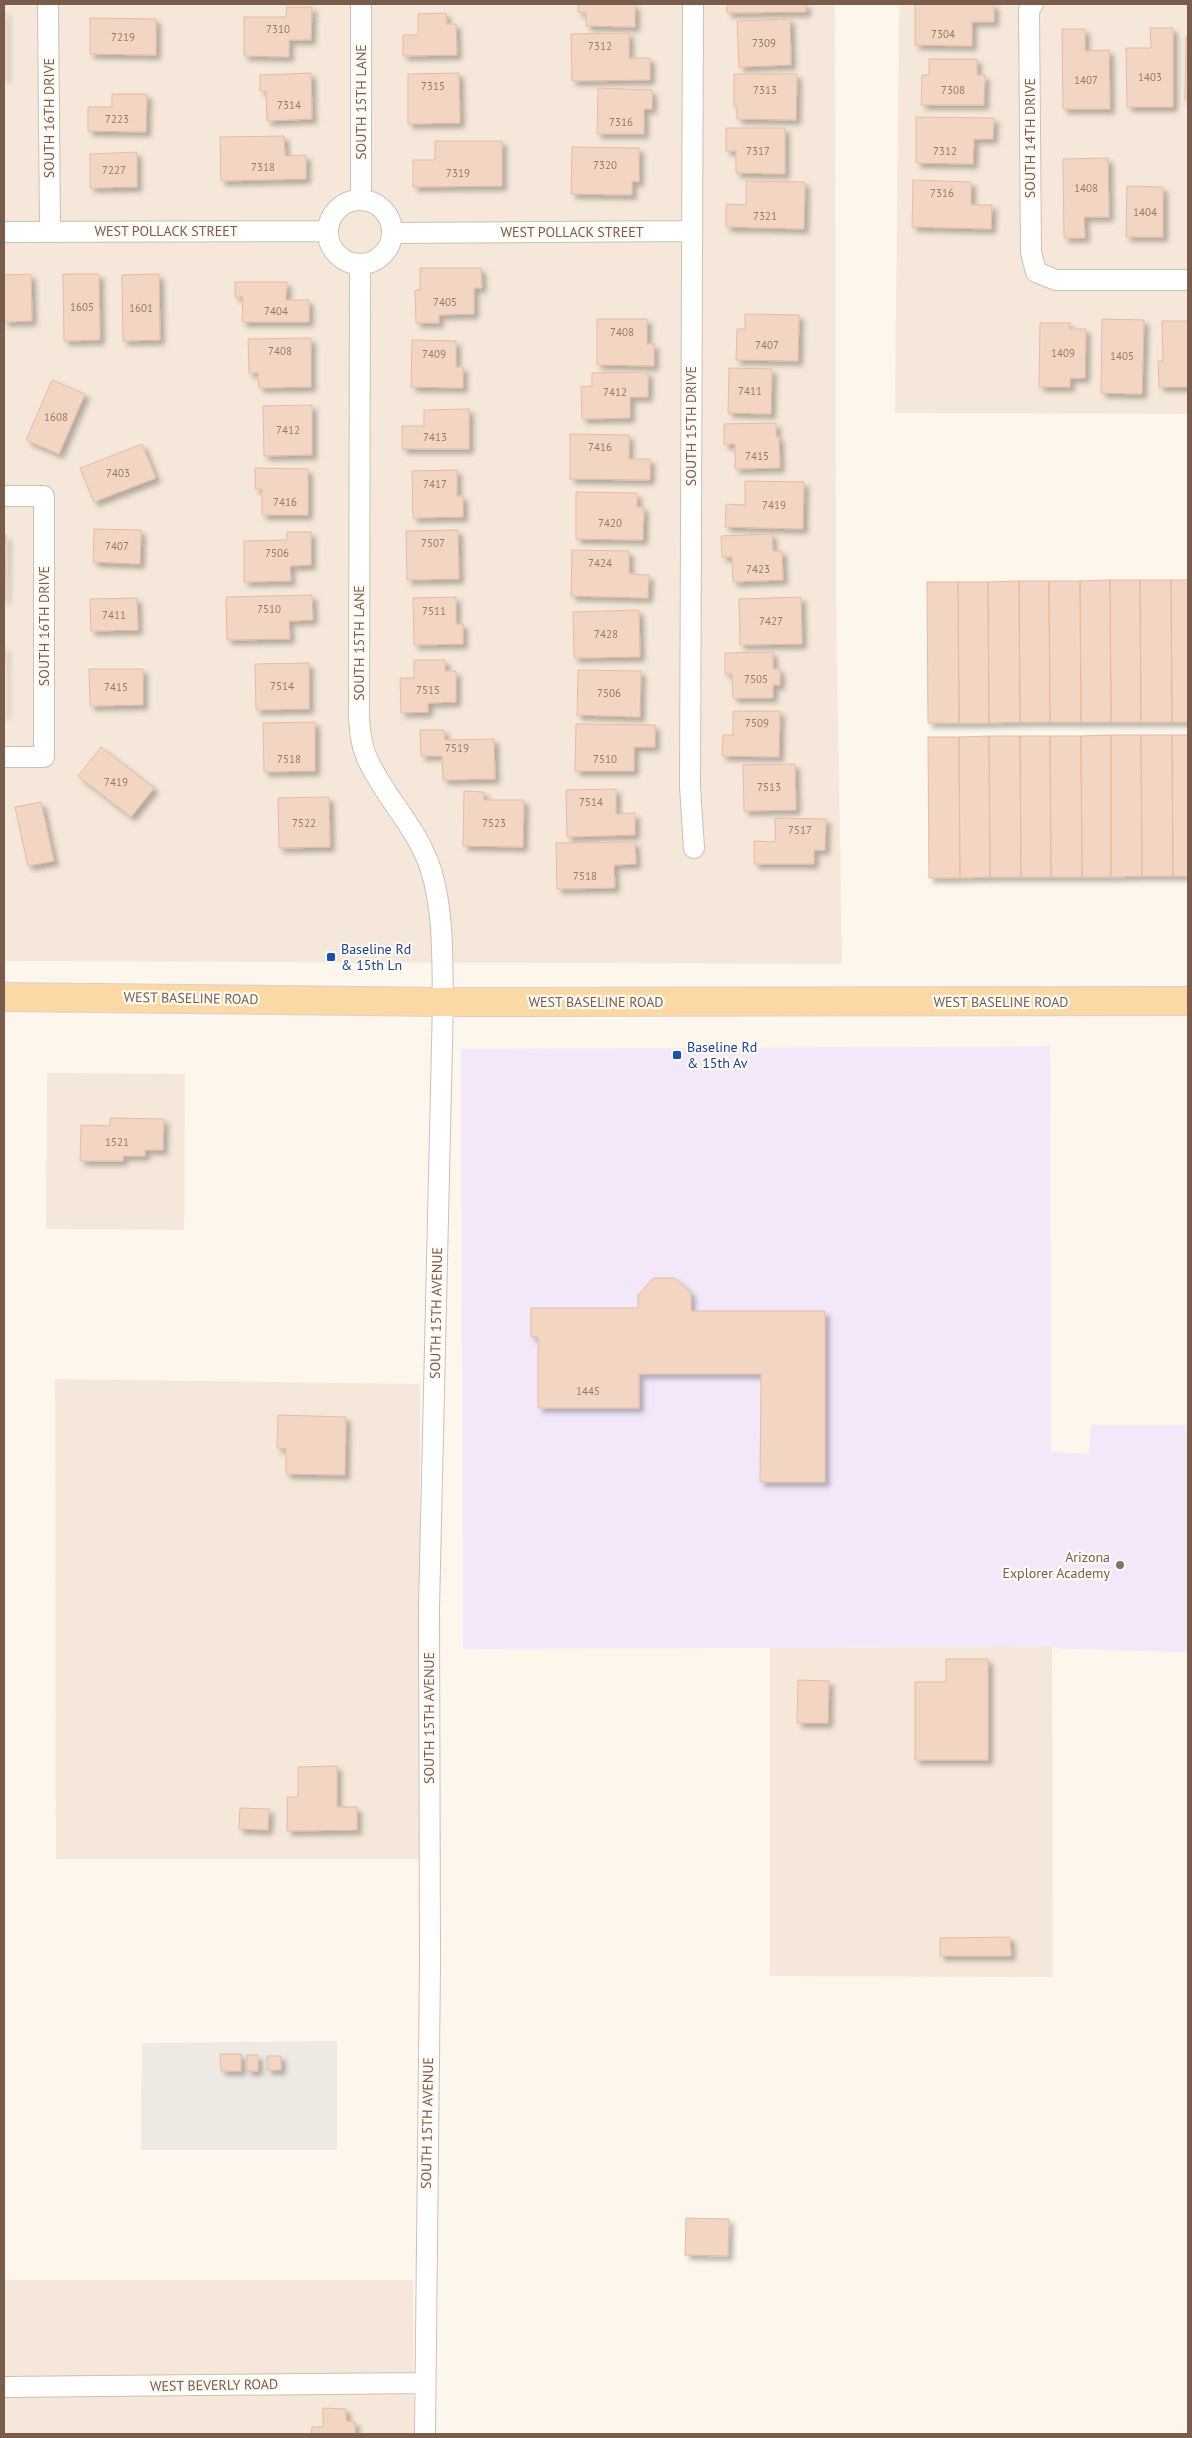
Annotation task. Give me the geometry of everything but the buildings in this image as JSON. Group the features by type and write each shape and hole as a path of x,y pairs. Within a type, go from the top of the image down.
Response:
{"main road":[{"name":"WEST BASELINE ROAD","path":"4,997 443,1002 1188,1001"}],"street":[{"name":"SOUTH 16TH DRIVE","path":"48,4 50,232"},
{"name":"SOUTH 15TH LANE","path":"361,4 361,200"},
{"name":"SOUTH 15TH DRIVE","path":"693,4 690,786 694,848"},
{"name":"SOUTH 14TH DRIVE","path":"1033,4 1029,10 1030,242 1036,272 1056,280 1188,280"},
{"path":"361,200 380,207 386,214 392,233 390,243 379,258 360,264 343,260 336,254 328,239 328,231 329,222 338,209 345,204 361,200"},
{"name":"WEST POLLACK STREET","path":"4,232 328,231"},
{"name":"WEST POLLACK STREET","path":"392,233 692,231"},
{"name":"SOUTH 15TH LANE","path":"360,264 359,717 361,741 368,759 415,835 431,870 440,922 443,1002"},
{"name":"SOUTH 16TH DRIVE","path":"4,496 44,496 44,757 4,757"},
{"name":"SOUTH 15TH AVENUE","path":"425,2434 430,1963 429,1608 443,1002"},
{"name":"WEST BEVERLY ROAD","path":"4,2387 425,2383"}],"shaded area":[{"path":"4,4 835,4 836,592 842,964 4,961"},
{"path":"899,4 1188,4 1188,414 895,413"},
{"path":"1050,1046 1051,1452 1089,1454 1091,1425 1188,1425 1188,1652 1065,1649 1052,1647 463,1649 461,1049"},
{"path":"47,1073 185,1074 184,1230 46,1229"},
{"path":"55,1379 420,1384 420,1859 56,1859"},
{"path":"1052,1647 1053,1977 770,1976 770,1648"},
{"path":"337,2041 337,2150 141,2150 142,2043"},
{"path":"4,2280 413,2280 414,2434 4,2434"}],"place":[{"name":"Baseline Rd & 15th Ln","path":"331,957"},
{"name":"Baseline Rd & 15th Av","path":"677,1055"},
{"name":"Arizona Explorer Academy","path":"1120,1565"}]}
